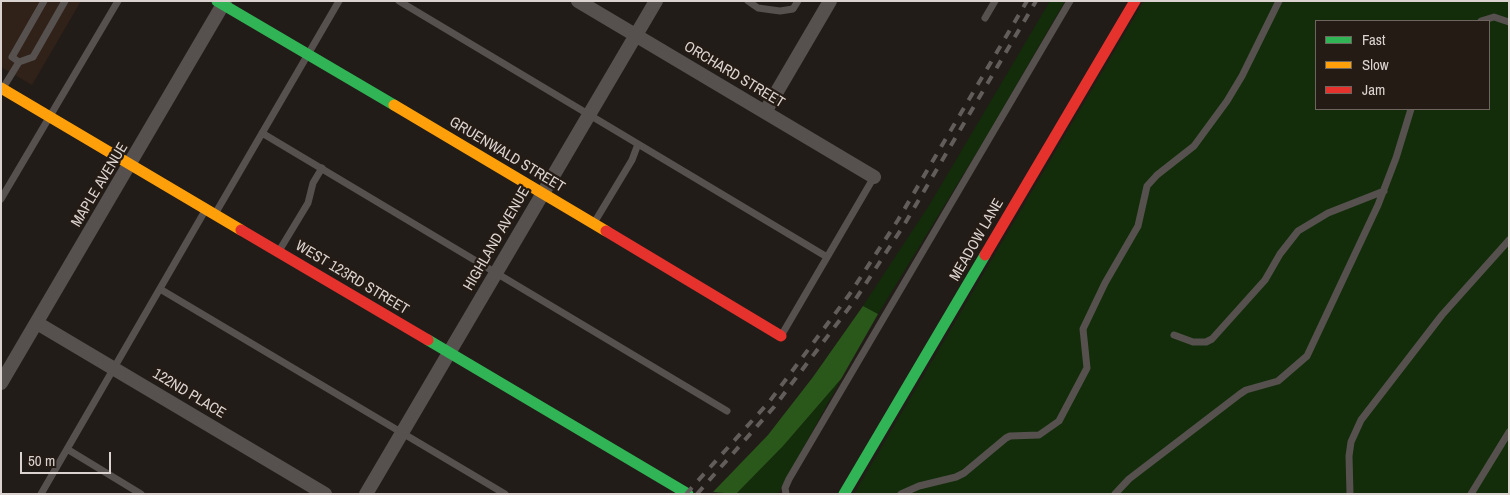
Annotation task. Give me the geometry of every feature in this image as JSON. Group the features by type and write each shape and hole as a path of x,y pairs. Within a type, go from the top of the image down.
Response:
{"street":[{"name":"ORCHARD STREET","path":"578,1 874,176"},
{"name":"HIGHLAND AVENUE","path":"366,494 656,1"},
{"path":"765,112 830,1"},
{"name":"MEADOW LANE","path":"844,494 1135,1"},
{"name":"GRUENWALD STREET","path":"222,2 781,336"},
{"name":"MAPLE AVENUE","path":"1,383 131,164 222,2"},
{"name":"WEST 123RD STREET","path":"2,88 688,494"},
{"name":"122ND PLACE","path":"37,323 325,494"}],"lane":[{"path":"19,62 12,57 44,1"},
{"path":"2,88 19,62 33,57 65,1"},
{"path":"1,199 118,1"},
{"path":"41,494 160,289 262,133 339,1"},
{"path":"399,1 827,256"},
{"path":"748,1 758,8 780,11 793,9 798,1"},
{"path":"985,18 995,1"},
{"path":"786,494 785,488 789,479 1070,1"},
{"path":"901,494 919,486 956,478 1006,438 1010,436 1039,435 1059,421 1087,368 1083,329 1105,283 1138,226 1147,186 1157,174 1194,146 1227,101 1279,1"},
{"path":"1484,20 1494,17 1509,22"},
{"path":"1115,494 1129,479 1240,394 1246,390 1278,381 1307,356 1384,191 1411,110"},
{"path":"262,133 726,411"},
{"path":"594,223 632,160 638,144"},
{"path":"278,252 308,203 313,184 322,168"},
{"path":"781,336 874,176"},
{"path":"1174,335 1193,342 1206,342 1212,339 1265,280 1280,254 1298,231 1328,213 1384,191"},
{"path":"1350,494 1349,456 1351,442 1362,420 1442,315 1509,240"},
{"path":"160,289 505,494"},
{"path":"1471,494 1509,432"},
{"path":"67,449 141,494"}],"shaded area":[{"path":"1,1 81,1 32,85 1,67"}],"green space":[{"path":"1050,1 1065,1 988,134 878,314 863,306 930,204"},
{"path":"1144,1 1509,1 1509,494 854,494"},
{"path":"863,306 878,314 841,379 783,446 736,494 713,492 768,435 813,377"},
{"path":"841,379 778,494 736,494 783,446"}],"railway":[{"path":"686,494 769,402 849,295 898,220 1027,1"},
{"path":"697,494 774,407 855,300 904,225 1036,1"}],"traffic: fast":[{"path":"217,1 394,105"},
{"path":"844,494 985,255"},
{"path":"428,340 688,494"}],"traffic: slow":[{"path":"1,88 241,230"},
{"path":"394,105 606,231"}],"traffic: jam":[{"path":"985,255 1135,1"},
{"path":"241,230 428,340"},
{"path":"606,231 781,336"}]}
